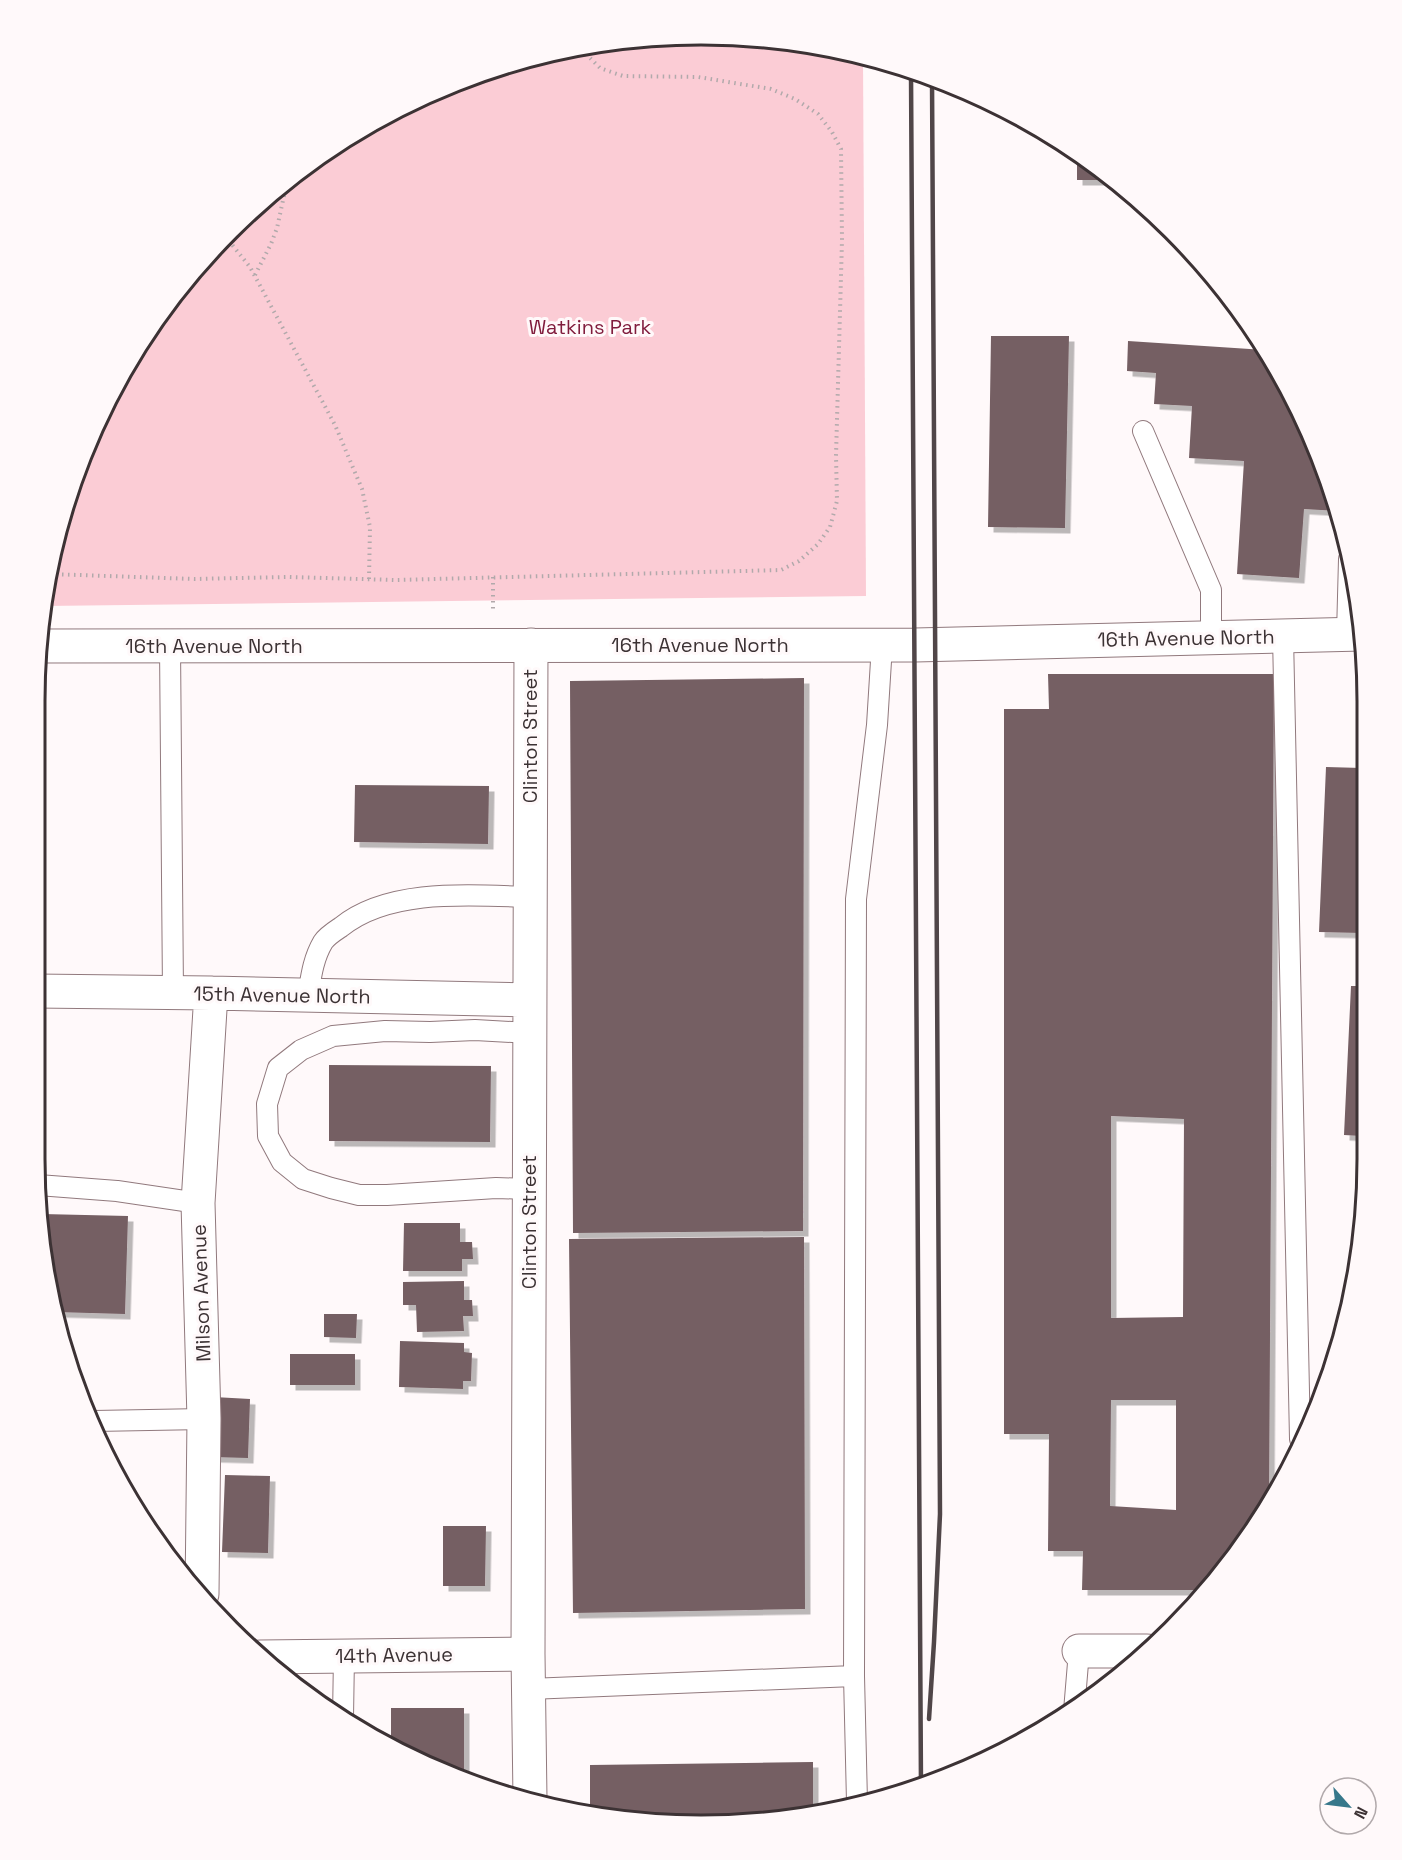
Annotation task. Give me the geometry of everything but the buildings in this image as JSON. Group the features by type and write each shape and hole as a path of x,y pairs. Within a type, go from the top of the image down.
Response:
{"street":[{"name":"16th Avenue North","path":"47,646 882,645 1353,634"},
{"name":"Clinton Street","path":"530,1793 528,1654 531,645"},
{"name":"15th Avenue North","path":"45,991 529,1000"},
{"name":"Milson Avenue","path":"202,1585 204,1419 198,1203 211,993"},
{"path":"1079,1651 1135,1651"},
{"name":"14th Avenue","path":"274,1657 528,1654"}],"lane":[{"path":"1143,431 1211,590 1211,638"},
{"path":"1283,636 1300,1426"},
{"path":"857,1796 854,1676 856,899 877,725 882,645"},
{"path":"170,646 174,992"},
{"path":"308,995 312,970 324,940 350,920 376,908 401,899 474,896 529,897"},
{"path":"529,1033 475,1030 385,1031 333,1036 301,1050 278,1068 267,1104 268,1136 282,1162 303,1179 359,1195 496,1188 529,1189"},
{"path":"46,1186 117,1191 198,1203"},
{"path":"100,1421 204,1419"},
{"path":"1075,1697 1079,1651"},
{"path":"343,1708 344,1656"},
{"path":"529,1689 854,1676"}],"path":[{"path":"58,574 194,579 289,577 396,580 781,570 799,561 818,544 830,527 837,501 836,456 842,240 841,148 818,114 795,99 771,88 698,77 623,76 600,68 588,55"},
{"path":"255,276 277,228 284,195"},
{"path":"231,244 255,276 335,425 362,489 370,527 369,579"},
{"path":"492,577 493,606"}],"green space":[{"name":"Watkins Park","path":"701,45 744,46 787,51 863,65 866,596 53,606 67,531 80,490 95,450 133,373 181,302 208,268 268,208 337,156 373,133 450,95 531,67 573,58 658,46"}],"railway":[{"path":"911,80 921,1777"},
{"path":"929,1719 940,1514 932,88"}]}
